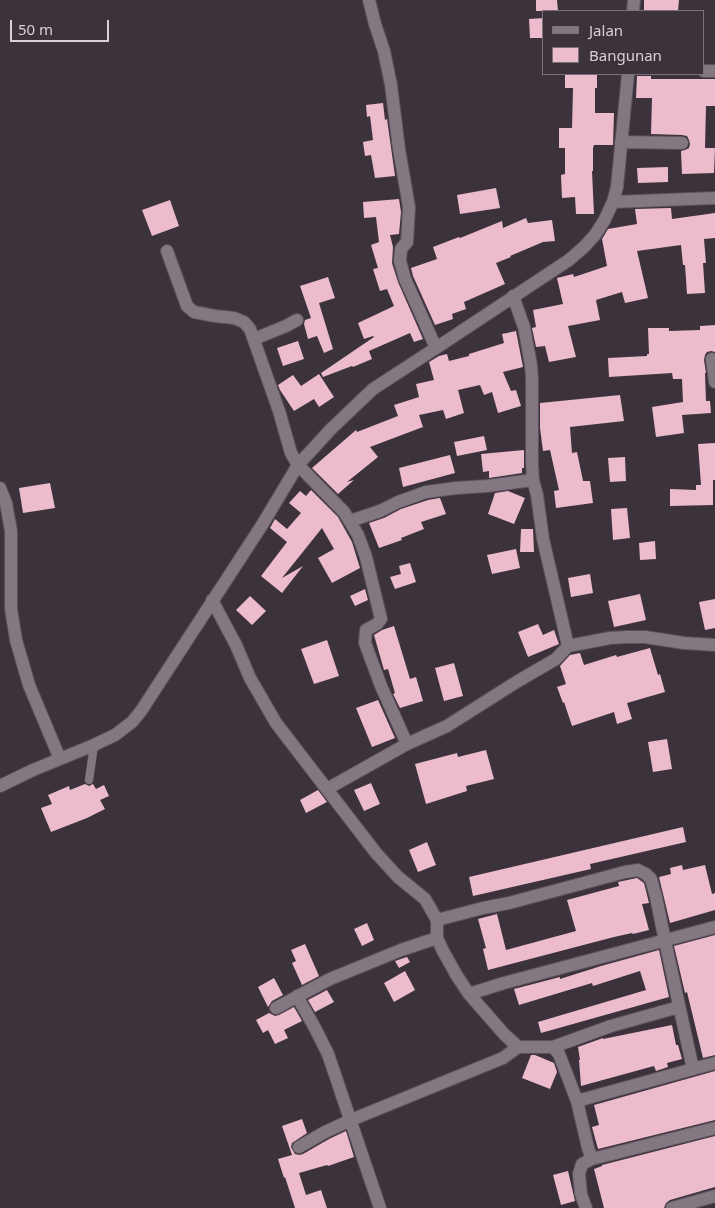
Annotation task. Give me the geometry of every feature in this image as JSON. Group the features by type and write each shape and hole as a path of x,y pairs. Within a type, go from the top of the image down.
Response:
{"street":[{"path":"369,0 384,51 391,85 409,207 407,242 401,249 400,262 405,279 436,348"},
{"path":"0,786 94,746 123,729 136,716 262,525 298,465 331,428 373,389 569,260 595,235 613,202 617,187 628,75"},
{"path":"621,142 682,143"},
{"path":"613,202 715,198"},
{"path":"166,251 187,306 194,312 234,318 244,322 250,329 279,411 291,453 298,465 344,512 358,535 366,557 381,619 380,622 366,630 365,643 381,686 407,744"},
{"path":"513,296 524,327 531,365 533,480 543,540 568,646"},
{"path":"254,339 297,320"},
{"path":"712,359 715,382"},
{"path":"350,521 426,492 533,480"},
{"path":"0,488 6,503 11,530 10,609 16,640 29,686 60,759"},
{"path":"212,600 232,636 250,678 276,723 376,853 398,877 424,899 437,920 437,938 456,976 469,994 518,1047"},
{"path":"327,789 407,744 447,726 556,659 568,646 626,637 645,637 684,643 715,645"},
{"path":"437,920 625,872 638,870 646,874 651,879 656,897 692,1070"},
{"path":"469,994 504,982 715,927"},
{"path":"276,1008 330,979 401,950 437,938"},
{"path":"297,996 328,1054 380,1208"},
{"path":"299,1147 351,1120 503,1058 518,1047 553,1047 611,1026 679,1007"},
{"path":"553,1047 558,1054 578,1101 592,1159"},
{"path":"578,1101 715,1063"},
{"path":"586,1208 581,1194 579,1174 582,1164 592,1159 715,1128"},
{"path":"672,1208 715,1196"}],"lane":[{"path":"89,780 94,746"}],"building":[{"path":"536,0 557,0 558,10 536,11"},
{"path":"644,0 679,0 678,10 644,10"},
{"path":"542,18 542,38 530,38 529,19"},
{"path":"565,75 597,75 595,113 614,113 613,145 594,145 593,148 594,214 576,214 575,197 562,198 561,175 565,174 565,148 559,148 559,128 572,128 573,88 565,88"},
{"path":"637,76 651,76 651,79 715,79 715,106 706,106 705,148 715,148 714,173 682,174 681,151 689,148 689,140 687,136 682,135 651,134 652,98 636,98"},
{"path":"383,103 395,176 375,178 371,155 365,156 363,142 373,140 370,116 367,117 366,105"},
{"path":"668,167 668,182 638,183 637,168"},
{"path":"496,188 500,208 460,214 457,195"},
{"path":"399,199 401,212 399,234 390,235 393,247 392,263 398,282 423,339 414,342 410,333 369,351 372,359 323,377 321,373 374,337 364,339 358,323 394,306 387,289 380,291 373,269 378,268 371,245 379,242 376,217 364,218 363,202"},
{"path":"170,200 179,226 152,236 142,210"},
{"path":"671,208 672,219 715,213 715,238 704,239 706,263 703,263 705,293 687,294 685,265 683,265 681,245 637,251 648,298 625,303 622,292 596,300 600,320 568,326 576,357 549,362 545,346 536,347 532,328 536,327 533,310 563,304 557,278 573,274 574,277 607,266 602,239 608,229 637,224 635,209"},
{"path":"526,218 528,223 552,220 555,241 543,242 496,263 505,284 464,302 466,309 452,314 453,319 435,325 411,268 437,259 433,247 502,221 503,228"},
{"path":"328,277 335,298 319,303 333,349 324,353 317,336 308,339 304,324 305,320 311,318 300,286"},
{"path":"715,325 715,352 707,352 704,360 706,401 710,401 711,413 682,415 684,433 656,437 652,407 683,402 682,379 673,379 672,373 609,377 608,358 647,356 649,354 648,328 669,328 669,331 700,330 700,326"},
{"path":"516,331 523,367 503,372 511,391 516,390 521,406 498,413 492,392 484,395 480,385 458,390 464,413 446,419 443,410 419,415 423,427 370,447 378,457 347,482 354,480 338,494 312,468 356,430 357,432 398,416 394,405 419,397 416,384 434,380 429,362 447,354 449,361 469,356 469,354 504,343 502,334"},
{"path":"298,341 304,359 283,366 277,348"},
{"path":"319,374 334,397 319,407 314,399 294,411 278,385 293,375 301,386"},
{"path":"620,395 624,421 570,427 572,453 577,452 583,481 590,481 593,503 556,508 554,491 559,490 550,450 543,451 540,428 540,403"},
{"path":"484,436 487,450 457,456 454,442"},
{"path":"715,443 713,505 670,506 670,489 696,490 696,485 701,485 698,444"},
{"path":"524,450 524,468 522,468 522,473 489,478 489,471 483,472 481,454"},
{"path":"450,455 455,473 403,487 399,468"},
{"path":"625,457 626,481 610,482 608,458"},
{"path":"50,483 55,508 23,513 19,488"},
{"path":"311,490 338,517 352,542 360,568 332,583 318,558 334,549 322,528 282,578 303,566 282,593 261,576 287,542 270,528 275,519 287,529 301,513 289,503 300,491 306,496"},
{"path":"508,491 525,498 514,524 488,514 495,493"},
{"path":"440,498 446,514 421,522 424,529 401,538 402,540 379,548 369,523 401,509"},
{"path":"627,508 630,538 613,540 611,509"},
{"path":"521,529 533,529 534,552 520,552"},
{"path":"655,541 656,559 640,560 639,543"},
{"path":"516,549 520,568 492,574 487,555"},
{"path":"410,563 416,582 395,589 390,577 401,574 399,566"},
{"path":"590,574 593,593 571,597 568,578"},
{"path":"365,589 368,600 355,606 350,596"},
{"path":"640,594 646,620 614,627 608,601"},
{"path":"250,596 266,611 252,625 236,610"},
{"path":"715,599 715,628 705,630 699,602"},
{"path":"538,624 543,635 554,630 559,644 528,657 518,632"},
{"path":"394,626 410,679 416,677 423,701 400,708 393,694 395,693 388,669 384,670 374,635"},
{"path":"327,640 339,676 314,684 301,649"},
{"path":"650,648 665,692 627,703 632,719 617,724 614,712 572,726 557,687 566,684 560,666 570,655 580,653 584,665 616,655 617,657"},
{"path":"454,663 463,696 444,701 435,668"},
{"path":"378,700 395,738 372,747 356,708"},
{"path":"667,739 672,769 653,772 648,742"},
{"path":"486,750 494,779 466,786 467,791 426,804 415,764 457,753 458,757"},
{"path":"371,783 380,804 364,811 354,790"},
{"path":"85,784 89,786 93,784 96,789 104,785 109,796 100,800 105,809 51,832 41,808 52,804 48,795 69,786 70,790"},
{"path":"318,790 327,802 306,813 300,800"},
{"path":"683,827 686,842 590,864 591,869 473,896 469,877"},
{"path":"427,842 436,865 418,872 409,850"},
{"path":"682,865 683,870 705,865 712,894 715,893 715,910 670,923 659,877 671,874 670,868"},
{"path":"637,878 644,883 649,903 642,904 649,930 614,937 488,970 483,949 486,948 478,919 497,914 506,950 576,931 567,900 619,886 618,882"},
{"path":"367,923 374,940 362,946 354,929"},
{"path":"715,935 715,1055 703,1058 674,946"},
{"path":"305,944 319,976 302,985 292,963 296,961 291,950"},
{"path":"659,950 669,997 541,1033 538,1022 646,990 640,971 593,986 592,983 519,1005 514,989 560,977 560,979"},
{"path":"407,957 410,962 399,968 395,961"},
{"path":"405,971 415,990 394,1002 384,983"},
{"path":"274,978 283,995 272,1001 268,1007 258,987"},
{"path":"327,990 334,1002 315,1012 308,1000"},
{"path":"294,1007 302,1021 284,1030 288,1038 275,1044 268,1030 263,1033 256,1020 269,1013 275,1016 279,1015"},
{"path":"672,1025 676,1045 678,1045 682,1059 667,1063 668,1067 656,1071 654,1066 581,1086 578,1047 603,1038"},
{"path":"531,1055 554,1063 557,1072 550,1089 522,1078"},
{"path":"715,1071 715,1120 598,1149 592,1127 599,1125 594,1105"},
{"path":"302,1119 307,1133 292,1143 291,1147 295,1154 303,1154 346,1131 354,1157 299,1173 306,1195 321,1190 327,1208 295,1208 278,1159 292,1155 282,1126"},
{"path":"715,1136 715,1187 670,1200 664,1208 604,1208 594,1169 602,1165"},
{"path":"568,1171 575,1201 561,1205 553,1175"}]}
